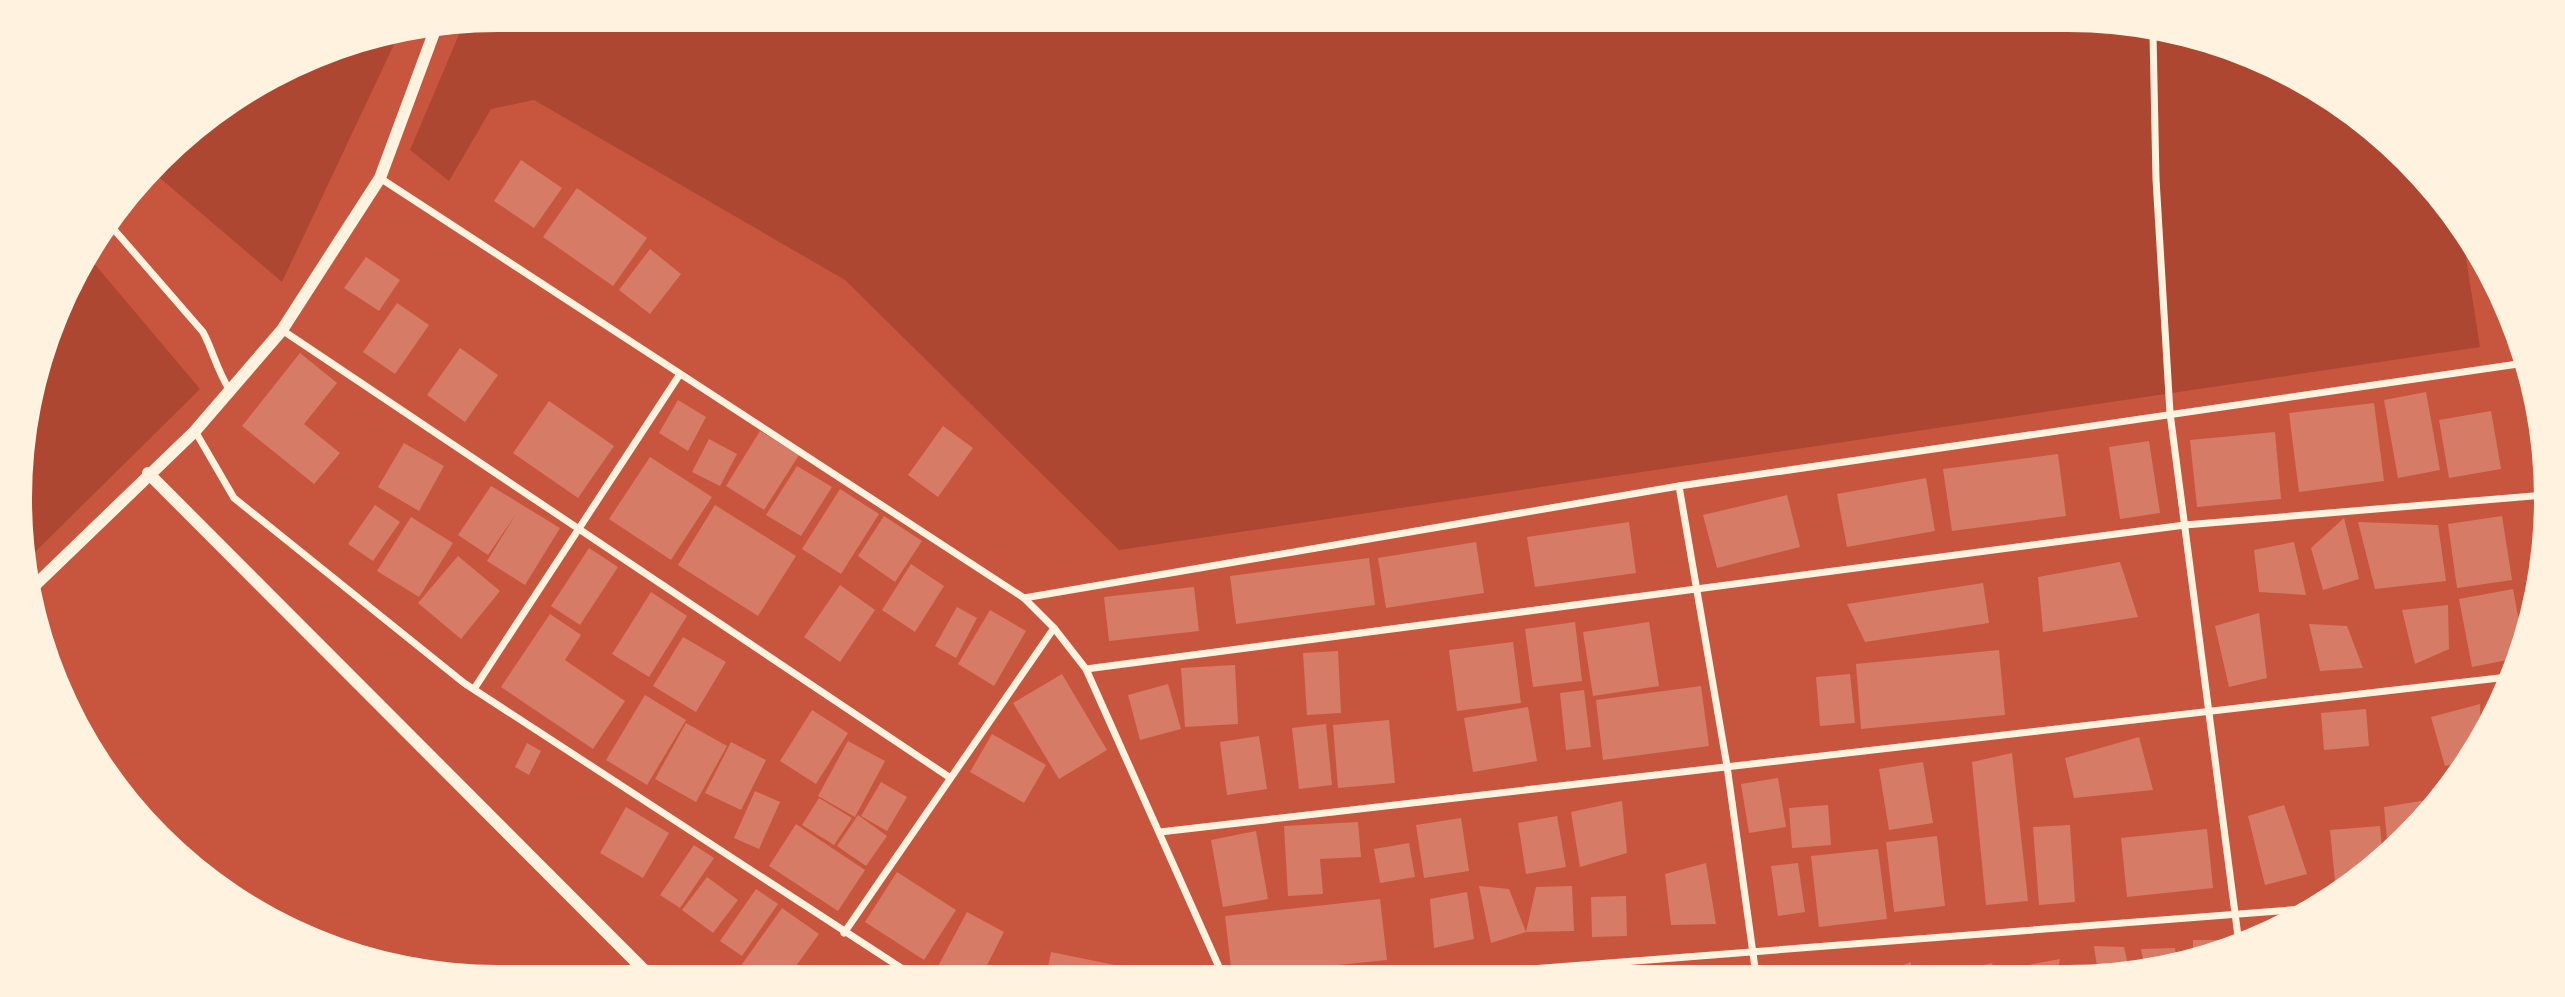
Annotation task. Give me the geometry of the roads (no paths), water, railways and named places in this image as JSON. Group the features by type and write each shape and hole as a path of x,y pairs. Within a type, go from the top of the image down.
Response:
{"street":[{"path":"39,581 148,473 195,431 282,330 380,178 433,36"},
{"path":"2153,39 2157,179 2170,413 2238,933"},
{"path":"380,178 1024,598 1054,628 1086,669 1218,965"},
{"path":"116,231 203,332 212,349 215,366 229,389"},
{"path":"282,330 949,777"},
{"path":"1024,598 1679,486 2514,365"},
{"path":"474,689 680,374"},
{"path":"195,431 234,498 474,689 896,965"},
{"path":"148,473 639,965"},
{"path":"1679,486 1727,766 1755,965"},
{"path":"1086,669 2185,525 2534,496"},
{"path":"844,933 1054,628"},
{"path":"1160,832 2497,678"},
{"path":"1585,965 2286,910"}]}
